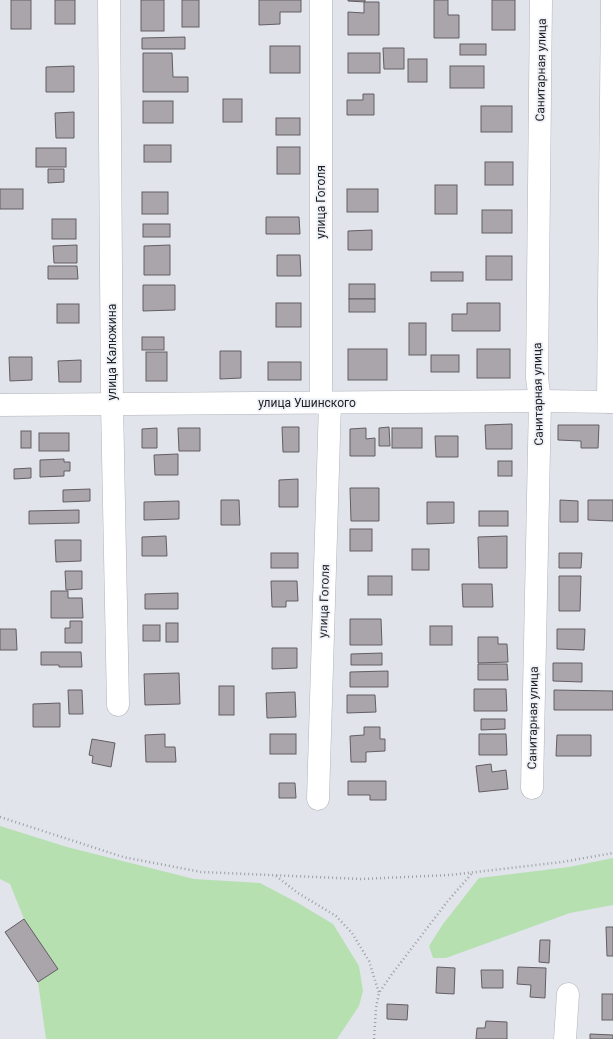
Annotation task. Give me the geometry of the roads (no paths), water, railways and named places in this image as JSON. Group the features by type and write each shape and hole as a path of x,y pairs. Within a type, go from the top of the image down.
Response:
{"street":[{"name":"улица Калюжина","path":"110,0 112,404 118,705"},
{"name":"улица Гоголя","path":"318,799 325,403 321,0"},
{"name":"Санитарная улица","path":"532,788 540,402 537,378 542,0"},
{"path":"611,402 612,0"},
{"name":"улица Ушинского","path":"0,404 611,402"},
{"path":"565,1039 568,994"}]}
